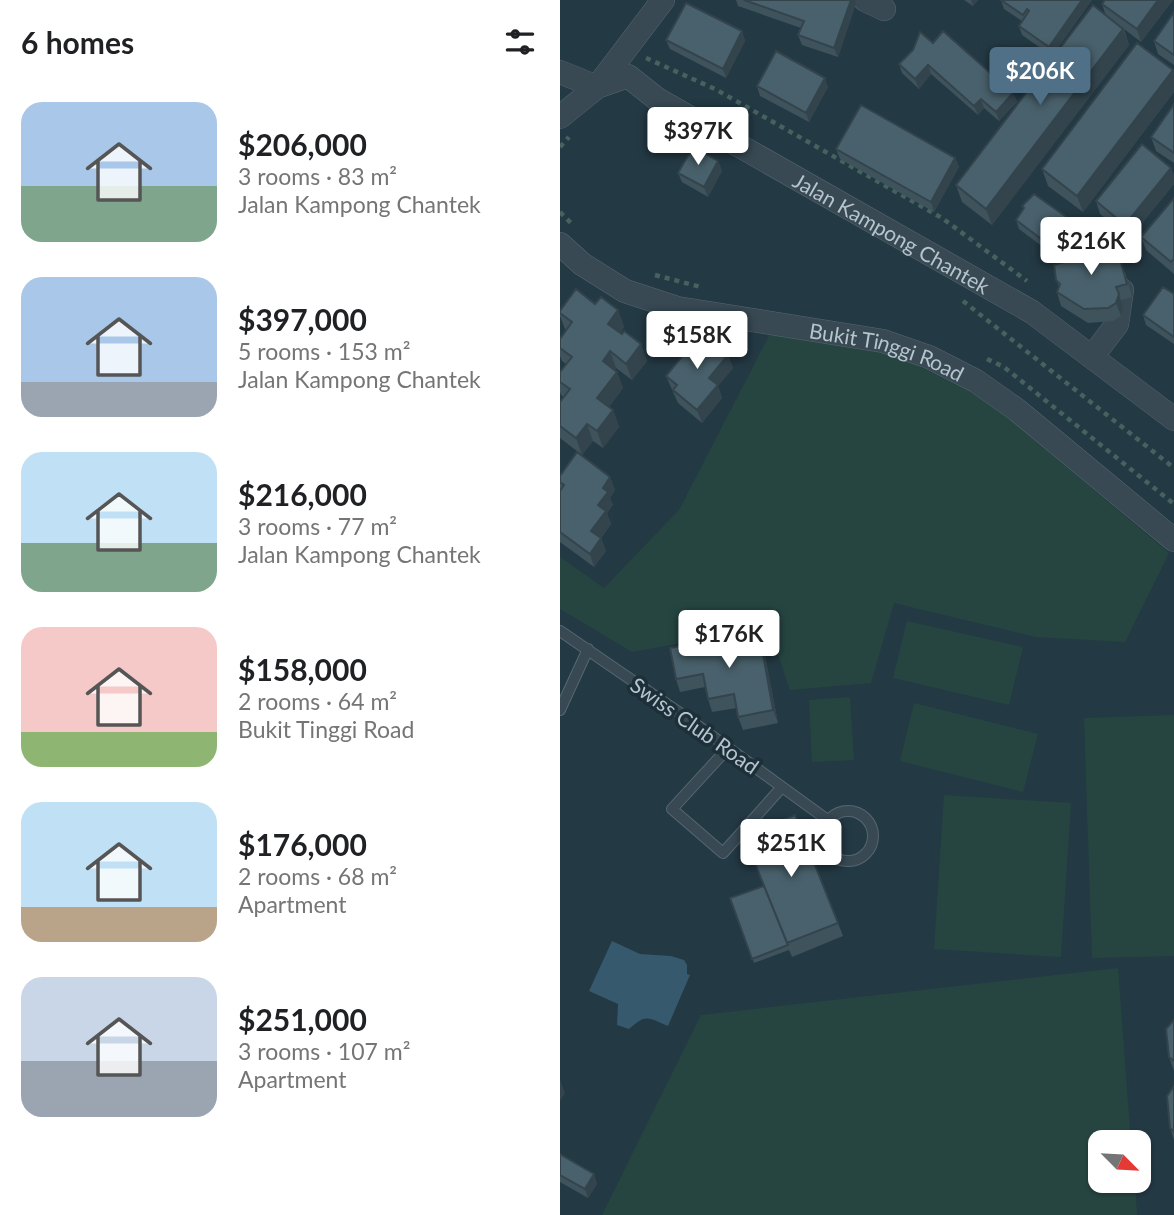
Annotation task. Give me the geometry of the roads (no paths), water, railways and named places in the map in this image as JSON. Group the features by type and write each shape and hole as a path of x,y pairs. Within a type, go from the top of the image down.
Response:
{"street":[{"path":"560,117 597,87 663,0"},
{"path":"560,72 597,87"},
{"name":"Jalan Kampong Chantek","path":"597,87 628,76 657,99 1032,312 1054,315 1092,357 1174,419"},
{"name":"Bukit Tinggi Road","path":"560,244 582,264 625,291 677,308 883,341 929,357 976,382 1017,410 1174,540"},
{"path":"1092,357 1117,324 1123,290 1107,280"}],"lane":[{"name":"Swiss Club Road","path":"560,631 829,821"},
{"path":"560,698 564,697 589,649"},
{"path":"560,710 589,649"},
{"path":"728,748 672,809 723,853 782,786"},
{"path":"846,811 864,817 871,824 873,834 873,844 868,852 851,862 832,856 823,839 824,829 829,821 836,814 846,811"}],"water":[{"path":"612,941 640,954 671,956 684,960 687,974 690,975 668,1026 647,1018 629,1029 617,1025 618,1004 589,991"}]}
